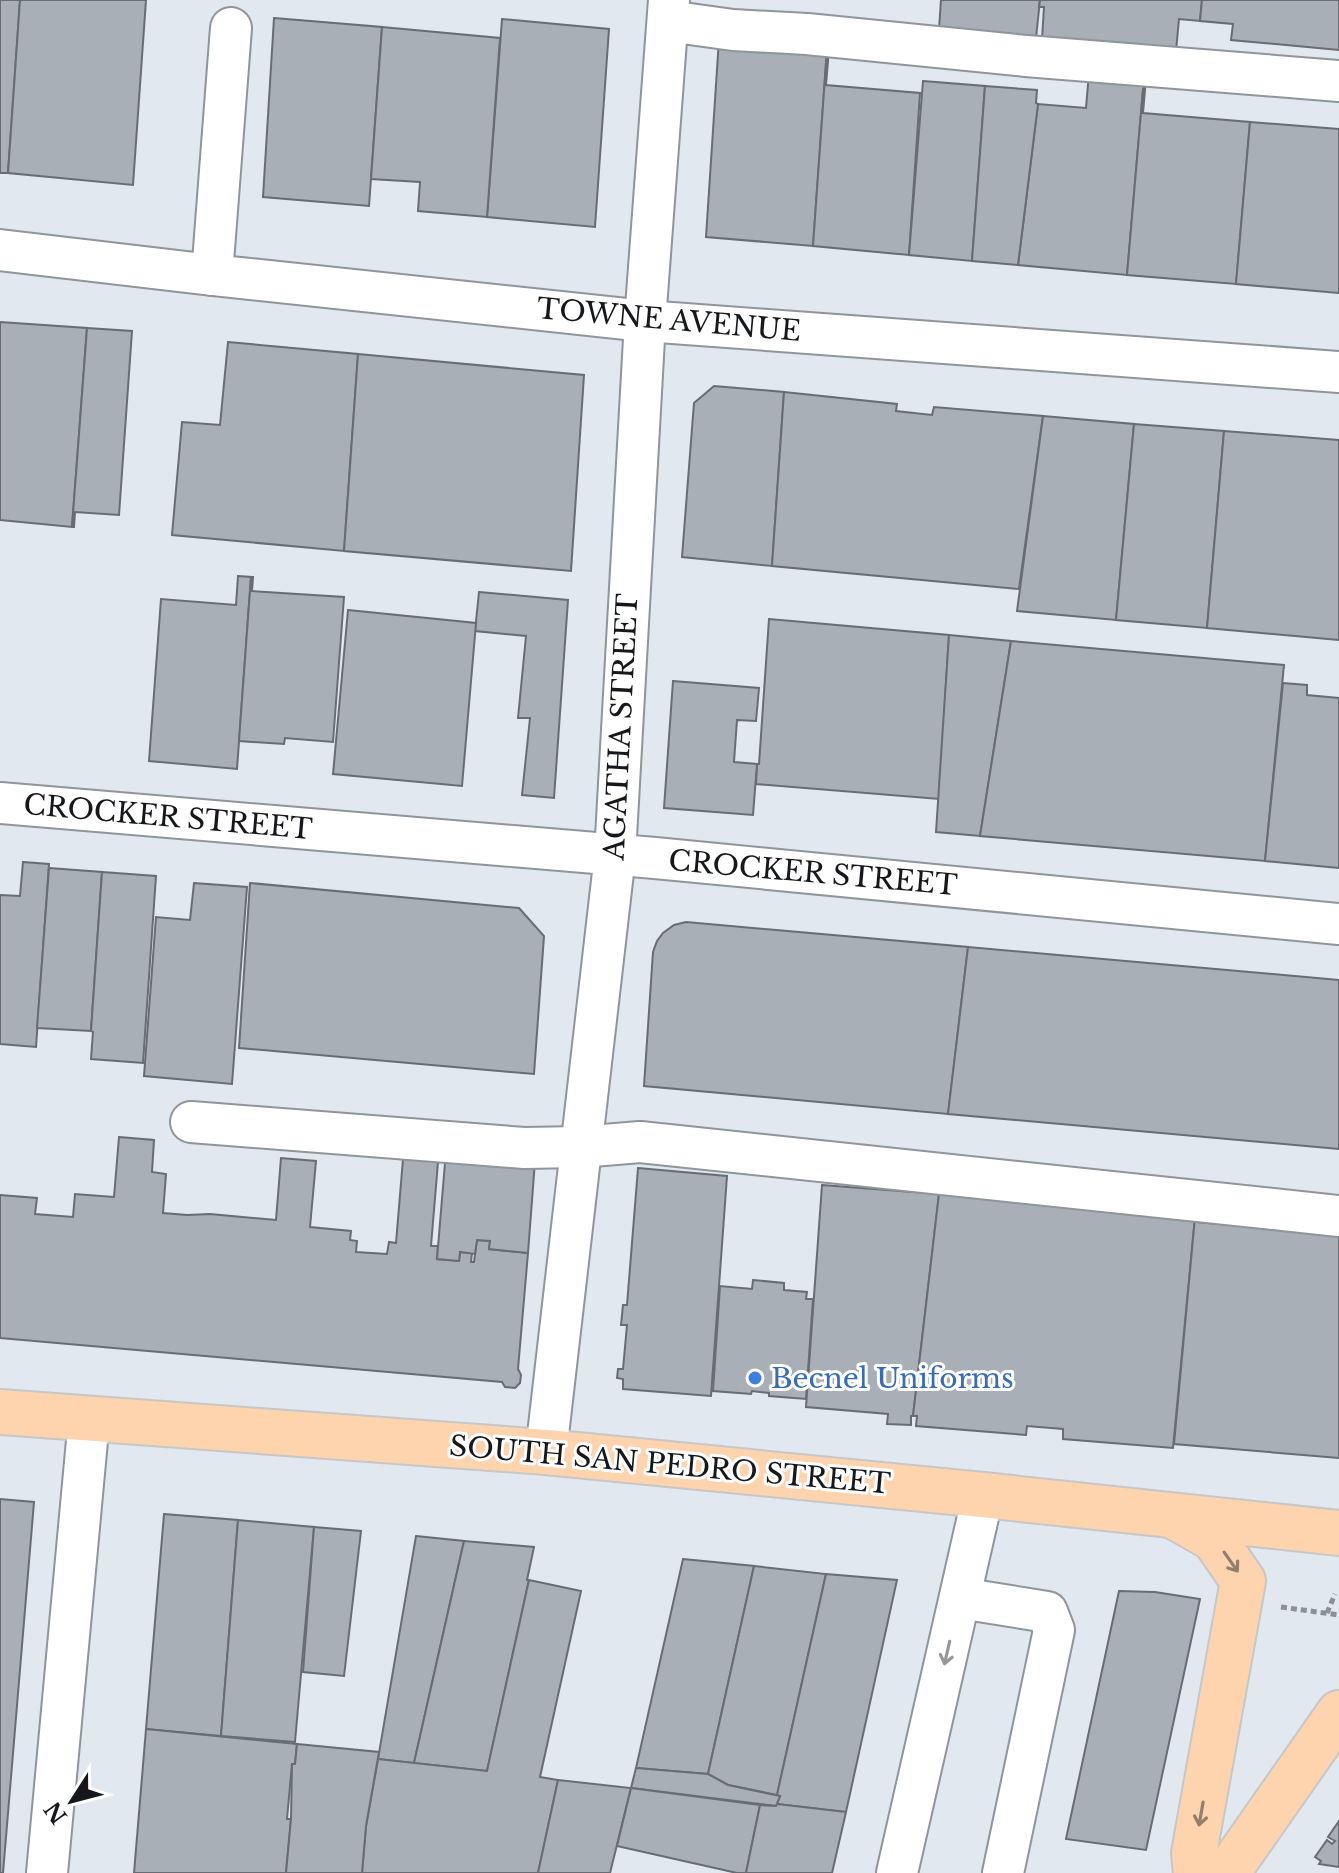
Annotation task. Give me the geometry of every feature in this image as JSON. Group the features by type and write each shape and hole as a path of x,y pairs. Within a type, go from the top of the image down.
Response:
{"main road":[{"name":"SOUTH SAN PEDRO STREET","path":"0,1412 546,1452 1339,1533"},
{"path":"1171,1515 1214,1539 1243,1581 1194,1853 1196,1873"},
{"path":"1227,1873 1339,1713"}],"street":[{"path":"669,11 733,30 1339,81"},
{"name":"AGATHA STREET","path":"546,1452 615,855 645,321 669,11"},
{"path":"212,275 231,28"},
{"name":"TOWNE AVENUE","path":"0,250 645,321 1339,372"},
{"name":"CROCKER STREET","path":"0,803 615,855 1339,924"},
{"path":"191,1122 524,1148 640,1142 1339,1216"},
{"path":"47,1873 89,1419"},
{"path":"897,1873 983,1495"},
{"path":"960,1598 1047,1612 1054,1630 1003,1873"}],"path":[{"path":"1327,1613 1335,1594"},
{"path":"1268,1605 1339,1615"}],"building":[{"path":"0,0 20,0 8,173 0,173"},
{"path":"20,0 146,0 133,185 8,173"},
{"path":"941,0 1040,0 1036,38 939,29"},
{"path":"1040,0 1202,0 1200,21 1179,19 1176,51 1042,39 1044,7 1039,7"},
{"path":"1202,0 1339,0 1339,50 1231,40 1233,24 1200,21"},
{"path":"274,18 382,27 369,206 263,197"},
{"path":"502,19 609,29 595,227 487,217"},
{"path":"382,27 500,38 487,217 418,211 420,182 371,179"},
{"path":"719,39 827,49 813,246 706,237"},
{"path":"827,49 826,85 920,93 909,255 813,246"},
{"path":"1089,73 1144,78 1127,275 1018,265 1038,104 1086,108"},
{"path":"1144,78 1143,113 1250,122 1236,284 1127,275"},
{"path":"923,81 985,86 972,261 909,255"},
{"path":"985,86 1037,90 1038,104 1018,265 972,261"},
{"path":"1250,122 1339,129 1339,293 1236,284"},
{"path":"0,322 87,328 72,527 0,520"},
{"path":"87,328 132,331 119,515 75,512 72,527"},
{"path":"228,342 358,354 344,551 172,535 182,422 220,425"},
{"path":"358,354 584,375 571,571 344,551"},
{"path":"714,386 784,392 772,566 682,557 694,403"},
{"path":"784,392 897,404 896,411 932,415 934,407 1043,416 1019,589 772,566"},
{"path":"1043,416 1134,424 1116,620 1017,611"},
{"path":"1134,424 1224,431 1207,628 1116,620"},
{"path":"1224,431 1339,440 1339,640 1207,628"},
{"path":"238,576 251,577 237,769 149,761 161,599 236,605"},
{"path":"251,577 252,591 344,597 333,742 285,738 284,744 239,741"},
{"path":"479,592 568,600 554,798 522,795 530,718 518,718 526,636 475,631"},
{"path":"348,610 476,623 462,786 333,774"},
{"path":"769,619 949,635 939,799 756,784"},
{"path":"949,635 1011,641 980,836 936,832"},
{"path":"1011,641 1284,665 1265,861 980,836"},
{"path":"673,681 759,688 756,721 737,720 734,762 757,764 753,815 664,808"},
{"path":"1283,683 1307,685 1307,695 1339,698 1339,868 1265,861"},
{"path":"23,862 49,864 36,1047 0,1044 0,895 20,896"},
{"path":"49,868 102,872 91,1031 37,1028"},
{"path":"102,872 156,876 143,1063 91,1059"},
{"path":"194,883 247,887 232,1084 144,1076 156,917 190,920"},
{"path":"250,883 519,908 544,936 534,1074 239,1048"},
{"path":"686,922 968,947 948,1114 644,1086 653,952 663,933 674,925"},
{"path":"968,947 1339,980 1339,1149 948,1114"},
{"path":"119,1137 154,1140 152,1172 166,1174 163,1213 276,1220 281,1158 316,1161 310,1227 351,1231 350,1240 357,1241 356,1252 387,1254 389,1242 396,1243 404,1147 439,1150 431,1246 438,1246 437,1259 459,1261 460,1252 472,1253 471,1262 474,1262 477,1240 490,1241 489,1249 528,1253 518,1369 520,1383 515,1388 505,1387 502,1382 0,1338 0,1195 37,1198 35,1214 73,1217 75,1194 114,1197"},
{"path":"446,1151 535,1161 528,1253 489,1249 490,1241 477,1240 475,1254 460,1252 459,1261 437,1259"},
{"path":"638,1168 727,1176 711,1396 623,1389 623,1379 617,1378 618,1369 623,1369 627,1325 621,1325 623,1305 627,1305"},
{"path":"822,1185 939,1194 911,1425 887,1424 888,1414 806,1407"},
{"path":"939,1194 1195,1217 1173,1448 1063,1439 1063,1429 1027,1426 1026,1435 916,1426 917,1416 913,1416"},
{"path":"1195,1217 1197,1222 1339,1235 1339,1458 1174,1444"},
{"path":"753,1280 784,1283 784,1290 807,1292 806,1299 813,1299 806,1399 769,1396 769,1393 752,1391 751,1394 713,1391 720,1286 752,1289"},
{"path":"0,1499 34,1502 3,1873 0,1873"},
{"path":"164,1514 238,1520 221,1736 146,1729"},
{"path":"238,1520 314,1527 295,1742 221,1736"},
{"path":"314,1527 361,1531 344,1676 303,1672"},
{"path":"416,1536 464,1541 414,1763 378,1759"},
{"path":"464,1541 534,1547 487,1771 414,1763"},
{"path":"683,1559 754,1566 708,1774 636,1768"},
{"path":"754,1566 826,1574 777,1795 728,1785 708,1774"},
{"path":"826,1574 897,1580 846,1812 777,1804"},
{"path":"529,1580 581,1591 540,1777 558,1780 538,1873 362,1873 366,1826 378,1759 487,1771"},
{"path":"1119,1591 1155,1592 1200,1599 1146,1850 1066,1839"},
{"path":"146,1729 297,1744 287,1819 291,1819 286,1873 134,1873"},
{"path":"297,1744 379,1752 366,1826 362,1873 286,1873 292,1764 295,1764"},
{"path":"636,1768 708,1774 728,1785 780,1796 776,1806 631,1788"},
{"path":"558,1780 631,1788 610,1873 538,1873"},
{"path":"631,1788 760,1805 746,1873 617,1846"},
{"path":"760,1805 846,1812 832,1873 746,1873"},
{"path":"1339,1821 1339,1867 1319,1864 1321,1861 1315,1857 1327,1840 1332,1844 1335,1841 1328,1837"}],"place":[{"name":"Becnel Uniforms","path":"755,1378"}]}
